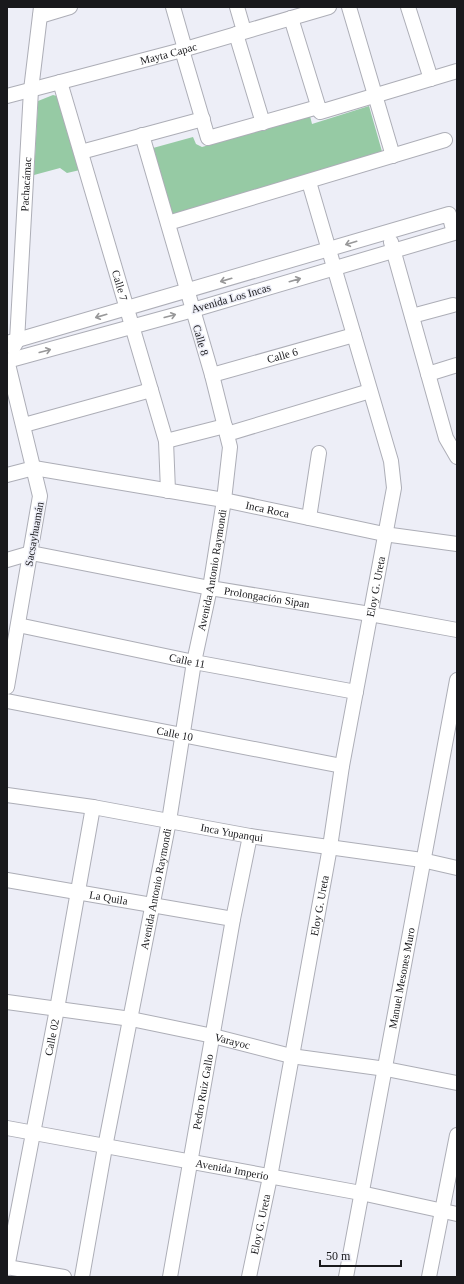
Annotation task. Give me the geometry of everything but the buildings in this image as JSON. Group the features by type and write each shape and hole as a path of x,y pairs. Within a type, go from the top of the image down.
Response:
{"street":[{"path":"41,11 70,7"},
{"path":"173,7 208,138 318,107"},
{"path":"237,7 240,33 263,122"},
{"name":"Mayta Capac","path":"7,96 184,49 240,33 299,13 329,7"},
{"path":"348,7 393,156"},
{"path":"408,7 431,79"},
{"name":"Pachacámac","path":"7,361 12,342 31,90 41,11"},
{"path":"299,13 320,112 457,71"},
{"name":"Calle 7","path":"60,82 166,441 168,491"},
{"path":"81,152 203,119"},
{"name":"Calle 8","path":"142,136 168,223 186,291 212,375 230,447 224,500"},
{"path":"168,223 445,140"},
{"name":"Eloy G. Ureta","path":"249,1277 270,1177 330,846 342,766 384,534 394,488 391,461 309,182"},
{"name":"Avenida Los Incas","path":"7,361 193,310 454,233 449,214 12,342"},
{"path":"388,232 446,438 457,457"},
{"path":"412,316 453,305"},
{"name":"Calle 6","path":"212,375 354,335"},
{"name":"Sacsayhuamán","path":"7,361 24,425 40,496 7,687"},
{"path":"428,374 457,365"},
{"path":"24,425 151,390"},
{"path":"166,441 226,430 370,391"},
{"path":"309,518 319,453"},
{"name":"Inca Roca","path":"7,475 34,468 224,500 384,534 457,544"},
{"name":"Avenida Antonio Raymondi","path":"82,1277 105,1146 131,1019 151,906 169,821 194,662 210,588 224,500"},
{"name":"Prolongación Sipan","path":"7,560 31,553 210,588 457,630"},
{"name":"Calle 11","path":"18,625 194,662 356,692"},
{"name":"Manuel Mesones Muro","path":"346,1277 386,1069 422,860 457,680"},
{"name":"Calle 10","path":"7,701 342,766"},
{"name":"Inca Yupanqui","path":"7,795 93,807 250,836 422,860 457,868"},
{"name":"Calle 02","path":"7,1267 57,1009 93,807"},
{"name":"Pedro Ruiz Gallo","path":"170,1277 233,919 250,836"},
{"name":"La Quila","path":"7,880 233,919"},
{"name":"Varayoc","path":"7,1002 131,1019 213,1036 291,1056 386,1069 457,1083"},
{"name":"Avenida Imperio","path":"7,1128 191,1160 270,1177 361,1193 457,1214"},
{"path":"430,1277 441,1211 457,1135"},
{"path":"7,1267 64,1277"}],"green space":[{"path":"53,95 57,96 80,170 67,173 60,168 34,175 38,101"},
{"path":"369,106 383,155 173,217 153,148 193,137 196,144 202,147 310,116 312,124"}]}
